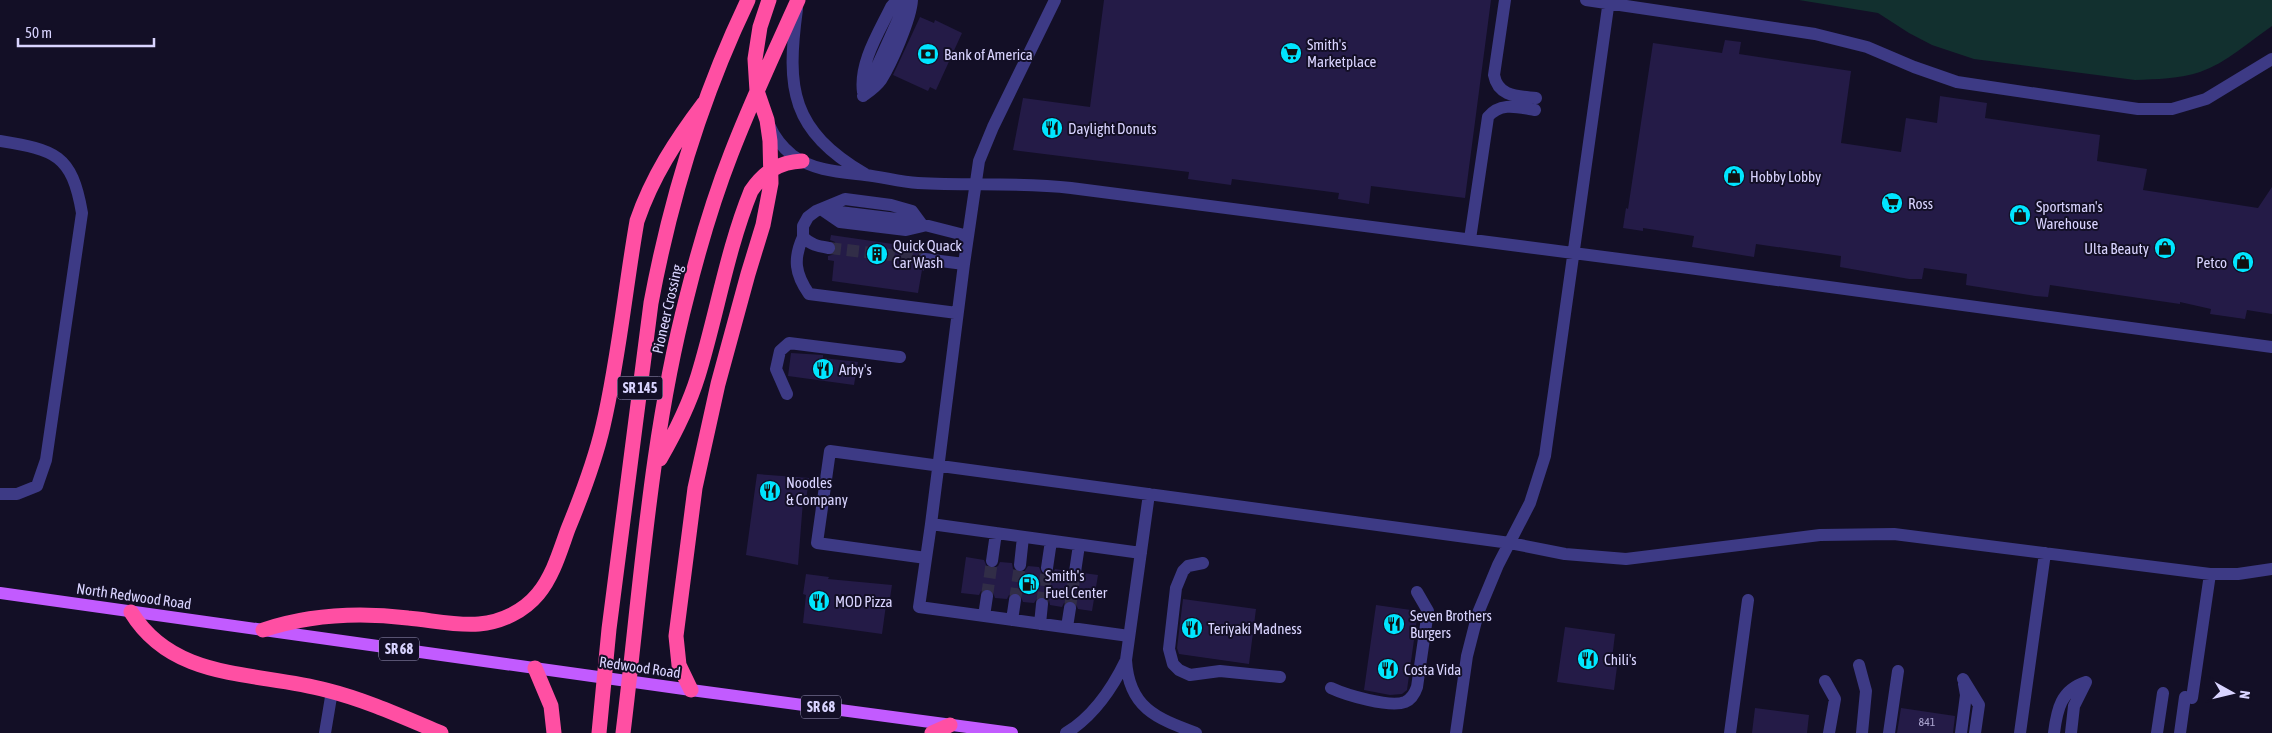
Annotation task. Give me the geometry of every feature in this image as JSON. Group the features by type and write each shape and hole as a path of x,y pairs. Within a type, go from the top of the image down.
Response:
{"highway":[{"name":"Pioneer Crossing","path":"599,733 604,678 651,303 672,202 704,103 748,0"},
{"path":"691,690 679,665 676,636 689,529 703,447 718,384 768,205 772,169 767,120 757,91 757,43 764,11 769,0"},
{"name":"Pioneer Crossing","path":"623,733 654,469 673,357 701,243 727,163 798,0"},
{"path":"263,630 304,618 346,614 387,615 479,624 505,618 517,612 538,594 548,579 559,553 597,449 609,399 637,221 644,201 669,152 704,103"},
{"path":"654,469 678,426 698,376 725,274 747,201 757,181 772,169 787,163 802,161"},
{"path":"131,612 155,642 186,660 233,673 332,691 368,702 441,733"},
{"path":"535,668 551,706 554,733"},
{"path":"932,733 950,725"}],"main road":[{"name":"North Redwood Road","path":"0,593 263,630"},
{"name":"Redwood Road","path":"263,630 629,682 1012,733"}],"street":[{"path":"798,0 793,44 793,79 798,105 803,118 816,136 844,160 868,175"},
{"path":"863,96 862,78 867,60 891,7 897,0"},
{"path":"863,96 907,0"},
{"path":"863,96 871,91 882,78 906,25 912,0"},
{"path":"1055,0 987,140 975,184 919,607 1129,636"},
{"path":"1470,239 1488,117 1503,106 1535,104 1506,94 1495,81 1494,75 1505,0"},
{"path":"1586,0 1816,34 1867,47 1914,67 1958,82 2138,109 2172,109 2206,99 2272,59"},
{"path":"1456,733 1467,656 1478,613 1487,589 1530,504 1545,456 1608,2"},
{"path":"767,120 773,134 783,147 802,161 831,171 868,175 902,182 1046,185 1470,239 2272,347"},
{"path":"0,141 50,152 64,162 77,186 82,213 46,460 37,486 16,494 0,494"},
{"path":"957,313 809,294 800,282 795,265 798,248 804,237 805,221 812,213 821,209 905,220 968,236"},
{"path":"804,237 812,245 829,248"},
{"path":"925,259 964,264"},
{"path":"787,394 776,369 780,351 789,344 900,357"},
{"path":"926,558 817,543 830,451 1510,543 1572,555 1626,558 1813,536 1861,533 1903,534 2210,574 2238,574 2272,569"},
{"path":"1149,494 1126,660 1129,681 1133,691 1145,708 1160,719 1196,733"},
{"path":"931,524 1141,553"},
{"path":"992,561 996,533"},
{"path":"1020,564 1023,537"},
{"path":"1047,568 1051,541"},
{"path":"1075,572 1079,544"},
{"path":"2020,733 2045,553"},
{"path":"1203,563 1188,566 1179,579 1168,649 1174,664 1184,673 1190,675 1220,671 1280,677"},
{"path":"2180,733 2210,574"},
{"path":"1331,688 1350,697 1395,703 1405,702 1413,696 1417,687 1428,611 1417,592"},
{"path":"984,616 987,596"},
{"path":"1012,620 1015,600"},
{"path":"1730,733 1748,600"},
{"path":"1040,624 1042,604"},
{"path":"1067,627 1070,608"},
{"path":"1066,733 1098,705 1109,691 1126,660"},
{"path":"1859,665 1866,691 1862,733"},
{"path":"1889,733 1898,671"},
{"path":"1961,733 1966,695 1964,679 1979,705 1975,733"},
{"path":"1825,682 1835,699 1829,733"},
{"path":"2054,733 2058,707 2062,699 2073,688 2086,682 2074,706 2071,733"},
{"path":"325,733 332,691"},
{"path":"2157,733 2163,693"}],"green space":[{"path":"1799,0 2272,0 2272,26 2228,57 2200,72 2160,79 2135,80 1974,59 1932,45 1878,13"}],"building":[{"name":"Smith's Marketplace","path":"1104,0 1491,0 1465,198 1371,186 1369,204 1338,199 1339,193 1232,179 1231,185 1188,179 1189,172 1013,150 1023,98 1090,107"},
{"name":"Bank of America","path":"920,17 934,23 935,20 962,33 936,90 930,87 928,91 893,75"},
{"path":"1725,40 1741,42 1739,54 1851,71 1841,143 1901,152 1906,118 1937,123 1940,96 1987,103 1985,118 2100,135 2097,161 2147,169 2143,190 2258,208 2272,187 2272,314 2247,310 2245,319 2210,314 2211,309 2180,302 2180,304 2050,285 2048,297 2035,296 1966,285 1967,274 1924,268 1922,279 1909,279 1840,267 1841,256 1756,244 1754,257 1692,247 1694,236 1643,228 1643,231 1623,228 1626,208 1628,209 1653,43 1722,53"},
{"name":"Quick Quack Car Wash","path":"831,235 927,249 917,257 918,263 924,267 918,293 832,281 834,261 828,260 828,256 835,254 837,249 835,242 830,240"},
{"name":"Arby's","path":"791,353 823,355 823,358 858,362 854,385 788,376"},
{"path":"757,474 809,478 806,501 803,501 798,565 746,555"},
{"name":"Smith's Fuel Center","path":"966,557 984,560 987,567 991,569 998,566 1000,562 1012,563 1013,569 1019,573 1024,572 1028,566 1039,567 1042,574 1046,576 1053,573 1055,569 1067,571 1070,578 1074,580 1081,577 1083,573 1098,575 1092,611 1078,609 1075,602 1071,600 1064,603 1062,607 1050,605 1049,600 1043,596 1038,597 1034,603 1023,602 1020,594 1016,592 1009,595 1007,599 995,598 992,590 988,588 981,591 979,595 961,593"},
{"path":"806,574 829,577 828,579 892,585 889,605 886,605 882,634 803,623 806,595 803,594"},
{"path":"1183,599 1256,609 1249,664 1179,654 1177,648"},
{"path":"1376,605 1418,611 1407,690 1402,694 1390,695 1364,690"},
{"name":"Chili's","path":"1565,627 1615,634 1612,659 1618,659 1614,690 1557,682"},
{"path":"1755,708 1809,715 1807,733 1752,733"},
{"path":"1901,708 1955,716 1953,733 1897,733"}],"tunnel":[{"path":"829,248 925,259"},
{"path":"987,596 992,561"},
{"path":"1015,600 1020,565"},
{"path":"1042,604 1047,568"},
{"path":"1070,608 1075,572"}],"place":[{"name":"Smith's Marketplace","path":"1291,53"},
{"name":"Bank of America","path":"928,54"},
{"name":"Daylight Donuts","path":"1052,128"},
{"name":"Hobby Lobby","path":"1734,176"},
{"name":"Ross","path":"1892,203"},
{"name":"Sportsman's Warehouse","path":"2020,215"},
{"name":"Ulta Beauty","path":"2165,248"},
{"name":"Quick Quack Car Wash","path":"877,254"},
{"name":"Petco","path":"2243,262"},
{"name":"Arby's","path":"823,369"},
{"name":"Noodles & Company","path":"770,491"},
{"name":"Smith's Fuel Center","path":"1029,584"},
{"name":"MOD Pizza","path":"819,601"},
{"name":"Seven Brothers Burgers","path":"1394,624"},
{"name":"Teriyaki Madness","path":"1192,628"},
{"name":"Chili's","path":"1588,659"},
{"name":"Costa Vida","path":"1388,669"}]}
